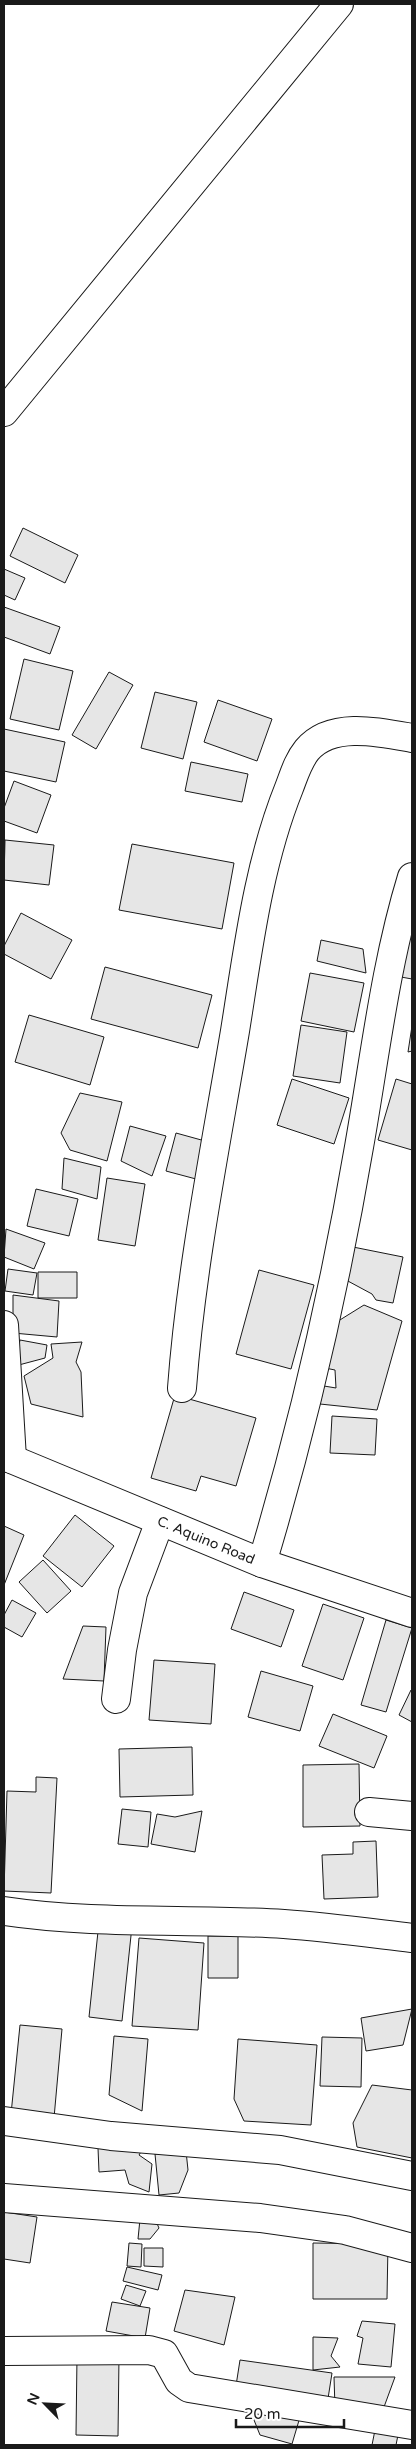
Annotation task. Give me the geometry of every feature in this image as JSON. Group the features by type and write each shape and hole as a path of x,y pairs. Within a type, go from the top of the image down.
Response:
{"street":[{"path":"4,412 339,4"},
{"path":"182,1388 187,1318 209,1182 261,880 279,812 298,764 307,750 317,741 339,733 356,731 412,738"},
{"path":"262,1563 306,1405 359,1148 376,1037 395,936 412,877"},
{"path":"4,1325 8,1458"},
{"name":"C. Aquino Road","path":"8,1458 262,1563 412,1613"},
{"path":"116,1699 122,1650 133,1593 160,1522"},
{"path":"369,1812 412,1816"},
{"path":"4,1911 155,1922 284,1924 412,1938"},
{"path":"4,2121 112,2136 280,2150 412,2176"},
{"path":"4,2198 260,2218 345,2230 412,2248"},
{"path":"4,2352 149,2350 164,2354 179,2381 189,2388 412,2425"}],"building":[{"path":"23,528 78,555 65,583 10,556"},
{"path":"4,569 25,578 15,600 4,595"},
{"path":"4,607 60,627 50,654 4,637"},
{"path":"24,659 73,671 59,730 10,719"},
{"path":"109,672 133,685 96,749 72,735"},
{"path":"155,692 197,702 183,759 141,748"},
{"path":"218,700 272,719 257,761 204,742"},
{"path":"4,729 65,742 56,782 4,771"},
{"path":"191,762 248,774 242,802 185,791"},
{"path":"14,781 51,795 37,833 4,821 4,808"},
{"path":"5,840 54,845 49,885 4,880"},
{"path":"132,844 234,863 222,929 119,910"},
{"path":"21,913 72,940 51,979 4,954 4,946"},
{"path":"410,928 412,929 412,979 401,977"},
{"path":"321,940 363,949 366,973 317,961"},
{"path":"105,967 212,995 198,1048 91,1019"},
{"path":"310,973 364,983 354,1032 301,1021"},
{"path":"29,1015 104,1037 90,1085 15,1062"},
{"path":"301,1025 347,1032 340,1083 293,1076"},
{"path":"412,1026 412,1051 408,1052"},
{"path":"292,1079 349,1098 334,1144 277,1125"},
{"path":"396,1079 412,1084 412,1150 378,1140"},
{"path":"80,1093 122,1102 107,1161 70,1150 61,1133"},
{"path":"130,1126 166,1136 152,1176 121,1161"},
{"path":"176,1133 205,1141 196,1179 166,1171"},
{"path":"64,1158 101,1167 97,1199 62,1189"},
{"path":"107,1178 145,1184 135,1246 98,1240"},
{"path":"36,1189 78,1199 69,1236 27,1226"},
{"path":"6,1229 45,1243 34,1269 4,1257"},
{"path":"353,1247 403,1257 393,1303 376,1300 372,1294 346,1280"},
{"path":"8,1269 37,1273 33,1295 5,1291"},
{"path":"259,1270 314,1285 291,1369 236,1354"},
{"path":"38,1272 77,1272 77,1298 38,1298"},
{"path":"13,1295 59,1301 57,1337 13,1333"},
{"path":"364,1305 402,1321 377,1410 320,1404 324,1386 336,1388 335,1370 325,1368 335,1323"},
{"path":"20,1340 47,1345 45,1358 15,1366"},
{"path":"82,1342 76,1362 81,1372 83,1417 31,1404 24,1376 53,1358 51,1344"},
{"path":"175,1395 256,1418 236,1486 201,1476 196,1491 151,1478"},
{"path":"332,1416 377,1419 375,1455 330,1453"},
{"path":"75,1515 114,1546 82,1587 43,1556"},
{"path":"4,1526 24,1535 4,1585"},
{"path":"43,1560 71,1591 47,1613 19,1582"},
{"path":"244,1592 294,1610 281,1647 231,1629"},
{"path":"12,1600 36,1613 22,1637 4,1627 4,1615"},
{"path":"323,1604 364,1618 343,1680 302,1666"},
{"path":"386,1620 412,1628 386,1712 361,1705"},
{"path":"83,1626 106,1627 104,1681 63,1679"},
{"path":"154,1660 215,1664 211,1724 149,1720"},
{"path":"261,1671 313,1686 300,1731 248,1717"},
{"path":"412,1691 412,1722 399,1715"},
{"path":"333,1714 387,1736 374,1768 319,1746"},
{"path":"192,1747 193,1795 120,1797 119,1749"},
{"path":"359,1764 360,1826 303,1827 303,1765"},
{"path":"36,1777 57,1778 51,1893 4,1891 7,1791 36,1792"},
{"path":"122,1809 151,1812 148,1847 118,1844"},
{"path":"202,1811 195,1852 151,1844 157,1814 175,1817"},
{"path":"376,1841 378,1897 324,1899 322,1855 353,1854 353,1842"},
{"path":"99,1922 132,1926 122,2021 89,2017"},
{"path":"208,1936 238,1936 238,1978 208,1978"},
{"path":"139,1938 204,1943 198,2030 132,2026"},
{"path":"412,2009 403,2045 366,2051 361,2018"},
{"path":"20,2025 62,2029 54,2118 11,2114"},
{"path":"114,2036 148,2039 142,2111 109,2095"},
{"path":"322,2037 362,2038 361,2087 320,2086"},
{"path":"238,2039 317,2045 311,2125 244,2121 234,2099"},
{"path":"372,2085 412,2090 412,2158 357,2147 353,2123"},
{"path":"144,2147 139,2155 152,2164 149,2192 129,2184 125,2170 99,2172 98,2148"},
{"path":"186,2151 188,2170 179,2193 159,2195 155,2154"},
{"path":"4,2212 37,2217 30,2263 4,2259"},
{"path":"154,2217 159,2228 150,2239 138,2239 140,2219"},
{"path":"129,2243 142,2244 141,2267 127,2266"},
{"path":"313,2243 388,2244 387,2299 313,2299"},
{"path":"144,2248 163,2248 163,2267 144,2266"},
{"path":"127,2267 162,2275 158,2290 123,2281"},
{"path":"126,2285 146,2291 140,2306 121,2299"},
{"path":"185,2290 235,2297 224,2345 174,2331"},
{"path":"112,2302 150,2308 145,2338 106,2331"},
{"path":"362,2321 395,2324 391,2367 358,2364 363,2338 357,2336"},
{"path":"313,2337 338,2338 331,2356 340,2367 313,2370"},
{"path":"77,2356 119,2356 118,2436 76,2435"},
{"path":"240,2360 332,2373 327,2405 235,2392"},
{"path":"334,2377 395,2377 384,2407 335,2408"},
{"path":"262,2406 300,2417 292,2444 260,2435 254,2420"},
{"path":"375,2430 398,2435 396,2445 372,2445"}]}
